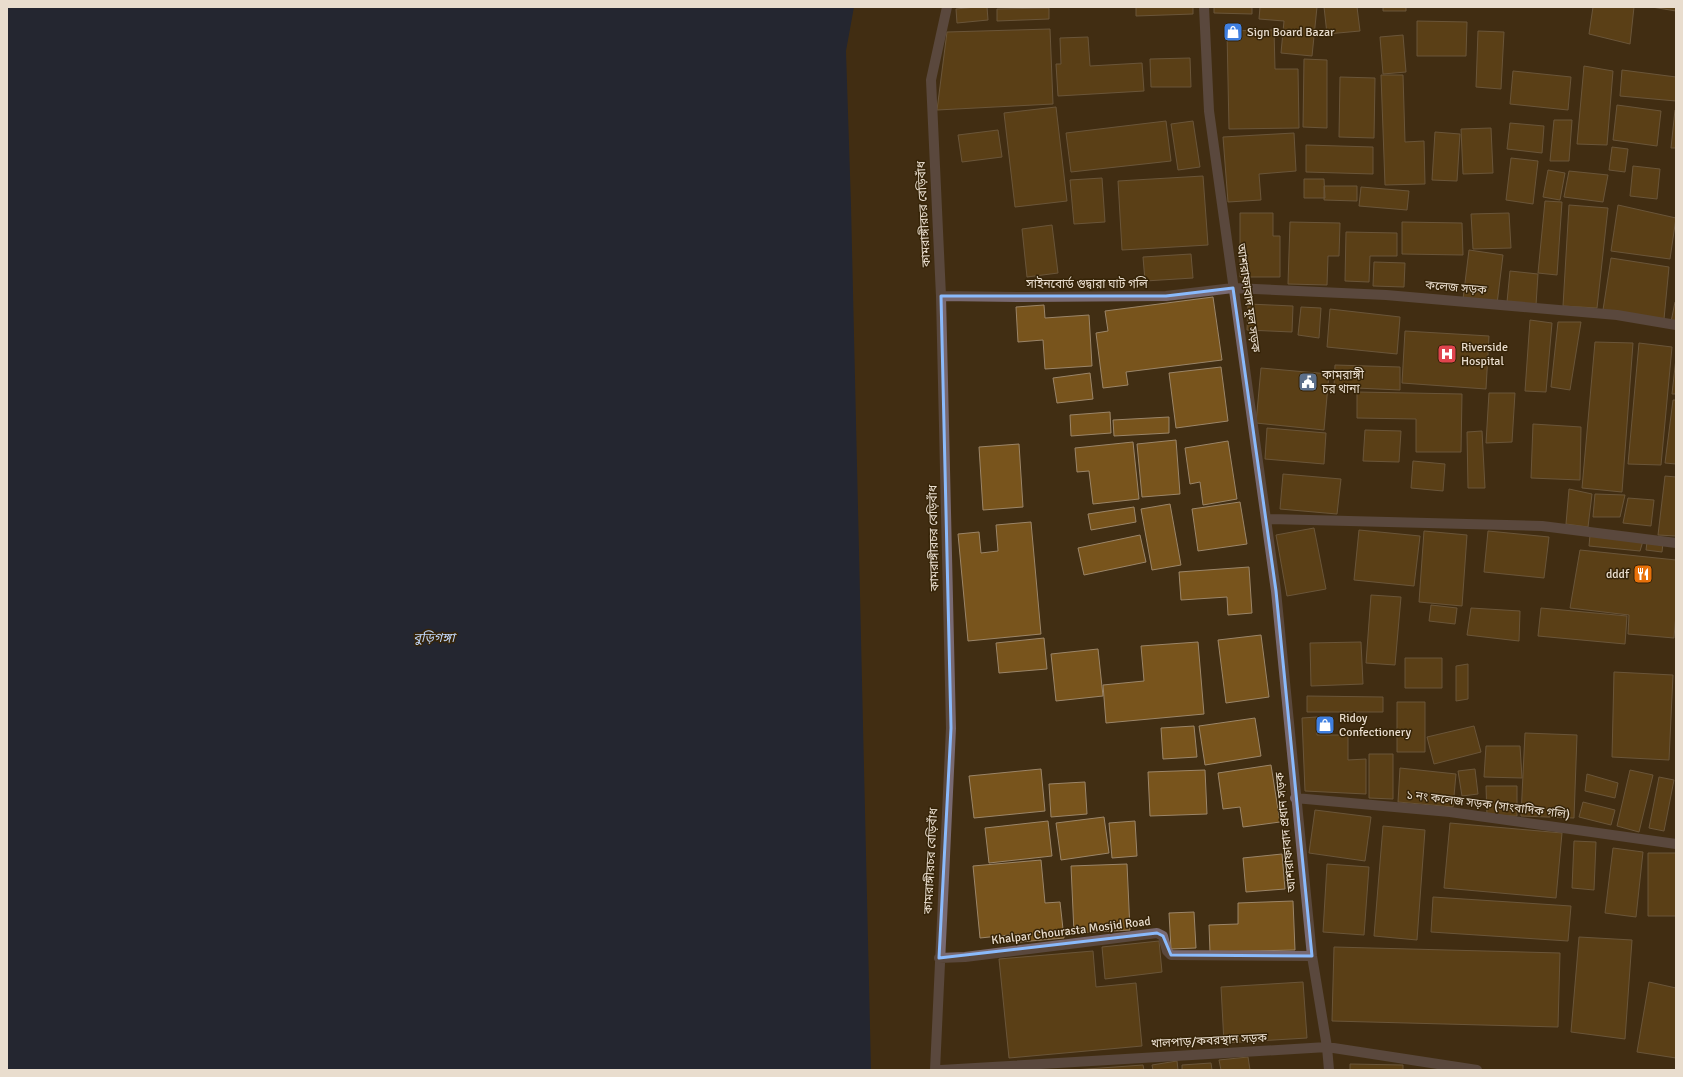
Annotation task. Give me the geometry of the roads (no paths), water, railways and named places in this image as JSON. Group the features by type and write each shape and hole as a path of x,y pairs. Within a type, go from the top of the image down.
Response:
{"street":[{"name":"কামরাঙ্গীরচর বেড়িবাঁধ","path":"935,1070 939,958 951,728 941,296 931,80 947,7"},
{"name":"আশরাফাবাদ মূল সড়ক","path":"1204,7 1209,111 1276,591"},
{"name":"সাইনবোর্ড গুদ্বারা ঘাট গলি","path":"941,296 1025,298 1166,296 1234,288"},
{"name":"কলেজ সড়ক","path":"1234,288 1394,296 1617,315 1676,325"},
{"path":"1266,519 1542,526 1676,543"},
{"name":"আশরাফাবাদ প্রধান সড়ক","path":"1276,591 1295,798 1312,956 1327,1047 1329,1070"},
{"name":"১ নং কলেজ সড়ক (সাংবাদিক গলি)","path":"1295,798 1450,812 1676,844"},
{"name":"Khalpar Chourasta Mosjid Road","path":"939,958 966,957 1157,933 1163,936 1167,951 1171,955 1312,956"},
{"name":"খালপাড়/কবরস্থান সড়ক","path":"941,1070 1327,1047 1477,1070"}],"water":[{"name":"বুড়িগঙ্গা","path":"7,7 854,7 846,51 851,205 871,1070 7,1070"}],"place":[{"name":"Sign Board Bazar","path":"1233,32"},
{"name":"Riverside Hospital","path":"1447,354"},
{"name":"কামরাঙ্গী চর থানা","path":"1308,382"},
{"name":"dddf","path":"1643,574"},
{"name":"Ridoy Confectionery","path":"1325,725"}]}
